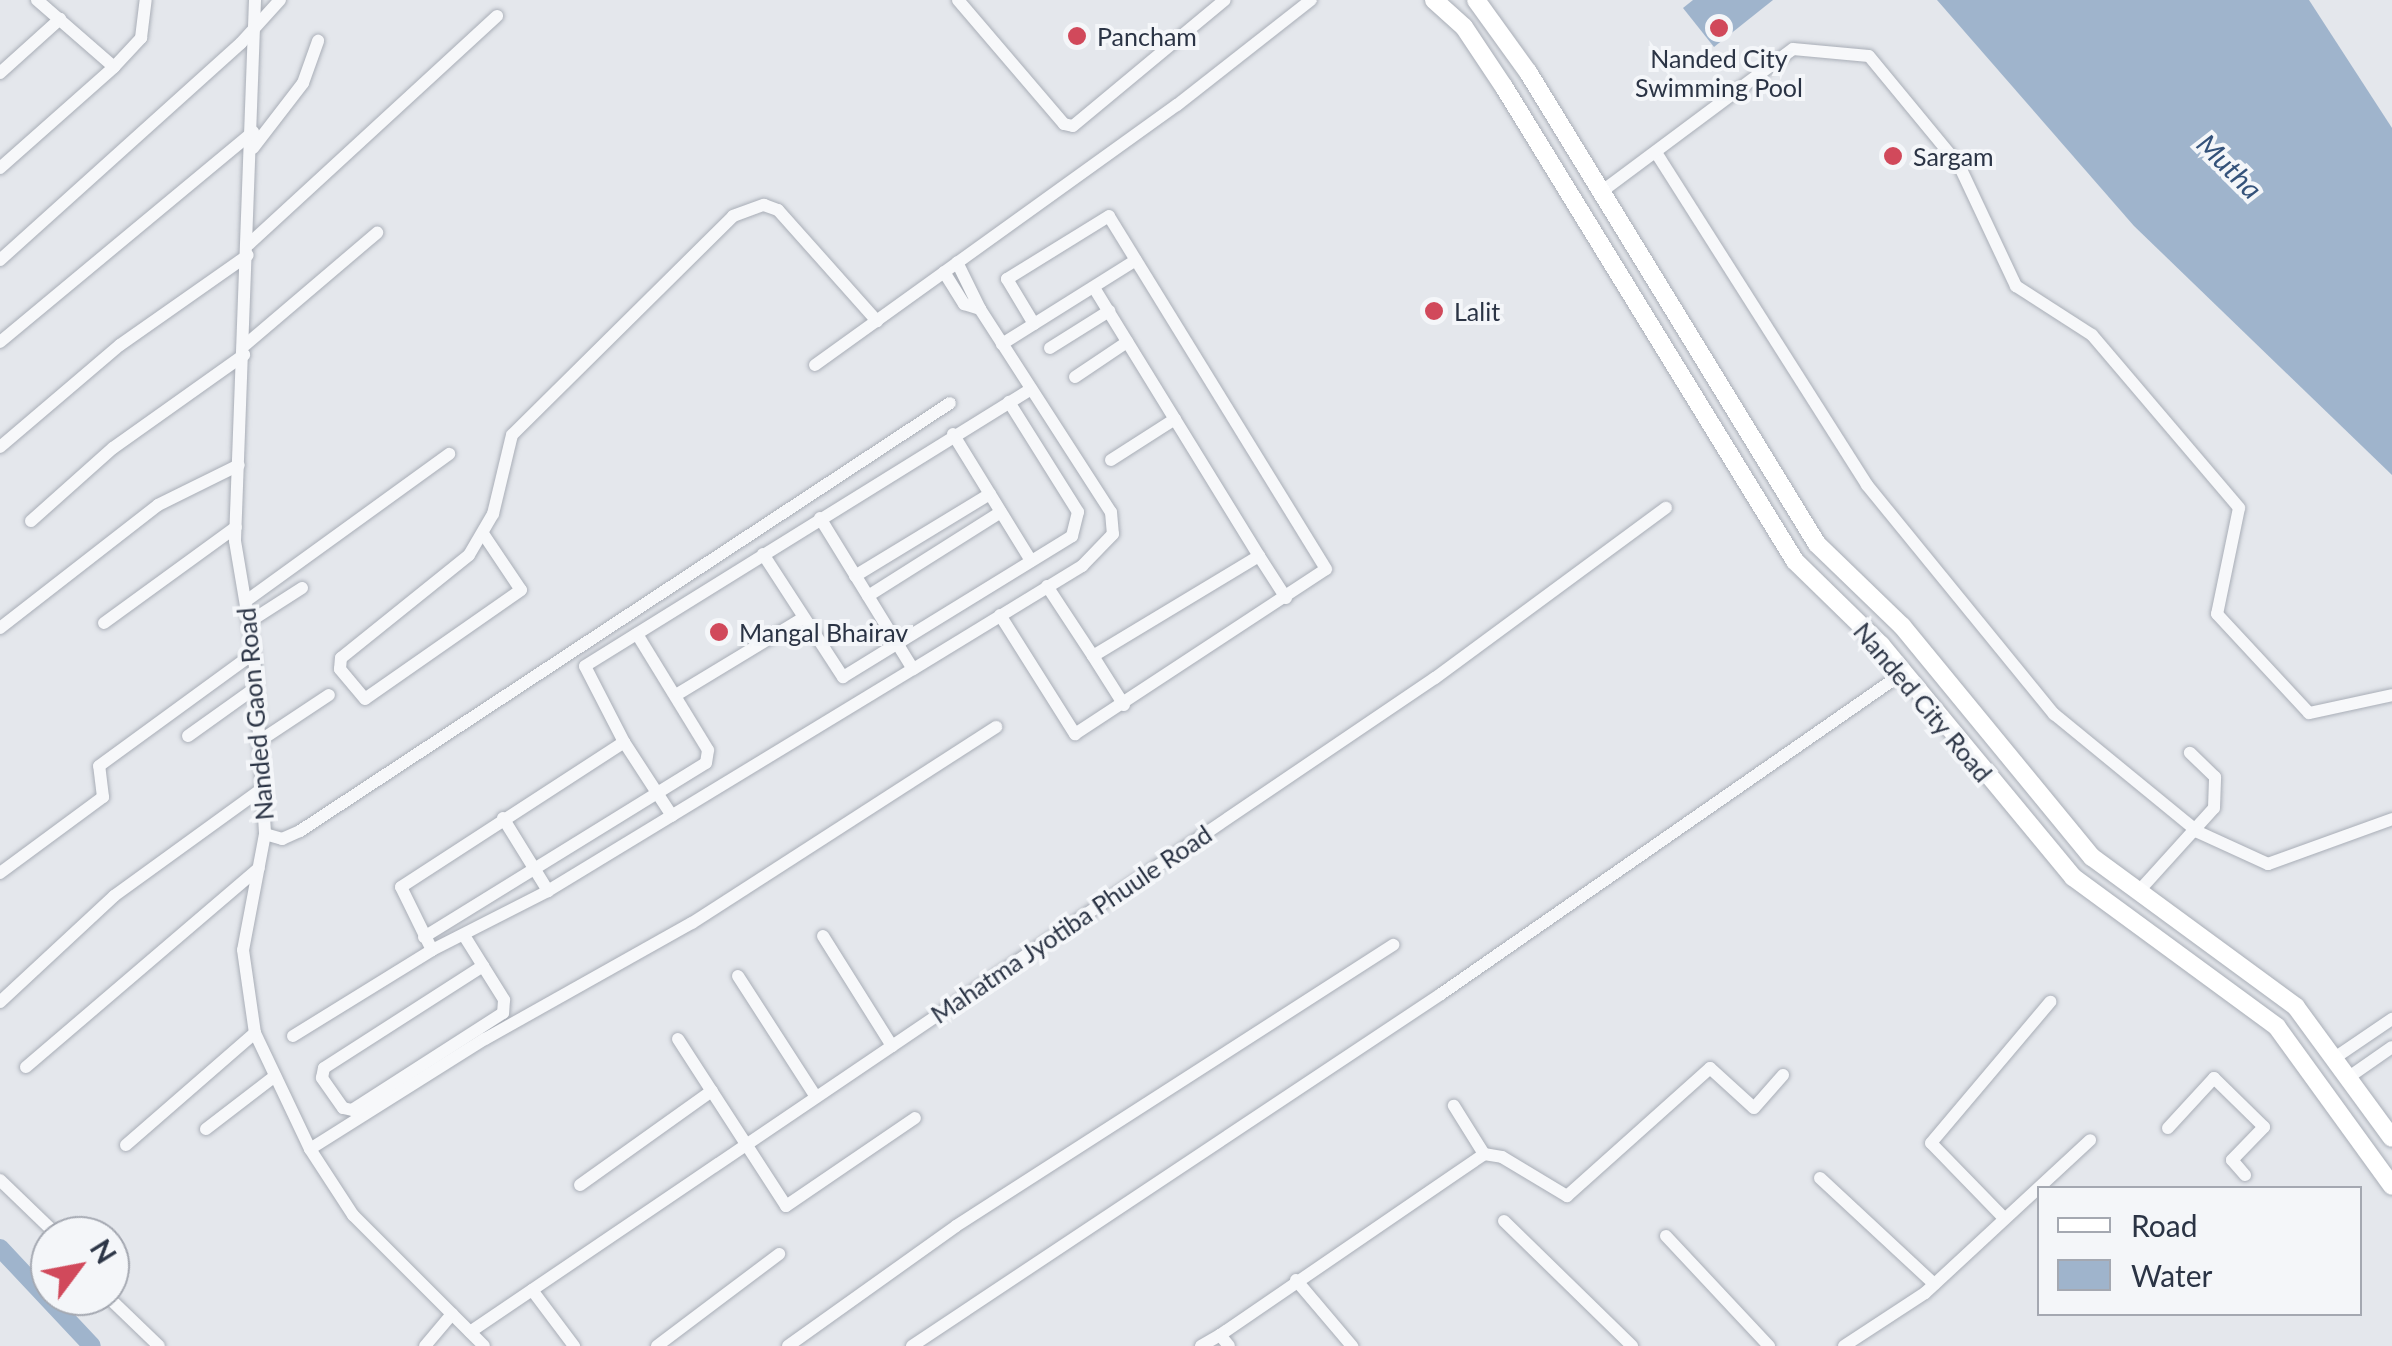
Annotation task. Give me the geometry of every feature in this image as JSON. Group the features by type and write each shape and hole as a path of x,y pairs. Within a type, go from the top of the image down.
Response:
{"street":[{"path":"37,0 114,67"},
{"path":"0,168 114,67 141,38 146,0"},
{"name":"Nanded Gaon Road","path":"255,0 254,132 236,527 254,653 265,834 243,950 255,1033 310,1150 352,1214 484,1346"},
{"path":"0,260 280,0"},
{"path":"958,0 1064,124 1073,126 1224,0"},
{"path":"816,366 1311,0"},
{"name":"Nanded City Road","path":"1434,0 1464,27 1504,87 1795,561 1903,673 2073,878 2277,1027 2392,1186"},
{"name":"Nanded City Road","path":"1476,0 1601,192 1817,544 1902,626 2058,820 2138,892 2296,1007 2392,1138"},
{"path":"0,447 120,345 248,250 497,16"},
{"path":"0,73 60,20"},
{"path":"253,148 303,84 318,41"},
{"path":"1601,192 1794,49 1869,56 1959,165 2016,286 2092,335 2239,508 2217,614 2309,713 2392,694"},
{"path":"0,342 254,132"},
{"path":"1657,154 1867,485 2054,714 2198,832 2268,864 2392,820"},
{"path":"484,535 521,590 365,700 340,669 341,658 470,556 484,535 512,435 733,216 764,205 778,210 877,322"},
{"path":"1000,615 1073,733 1124,705 1326,568 1106,216 1007,279 1034,324"},
{"path":"31,521 113,448 244,351 377,234"},
{"path":"1002,344 1136,260"},
{"path":"428,944 465,937 548,891 1082,566 1112,534 1114,522 980,310 956,262"},
{"path":"944,272 964,304 980,310"},
{"path":"1094,288 1286,598"},
{"path":"1050,348 1108,312"},
{"path":"1075,377 1127,342"},
{"path":"672,816 624,742 584,669 953,434 1031,389"},
{"path":"764,554 843,676 1072,536 1081,520 1008,402"},
{"path":"265,834 282,839 300,832 950,403"},
{"path":"1111,460 1175,419"},
{"path":"953,434 1031,561"},
{"path":"246,601 448,454"},
{"path":"0,628 158,505 239,465"},
{"path":"856,576 990,494"},
{"name":"Mahatma Jyotiba Phuule Road","path":"470,1332 1435,678 1666,508"},
{"path":"868,596 1001,512"},
{"path":"820,518 913,669"},
{"path":"104,623 236,527"},
{"path":"1092,656 1259,556"},
{"path":"1828,594 1846,572"},
{"path":"1048,586 1124,705"},
{"path":"250,622 302,588"},
{"path":"676,695 803,618"},
{"path":"293,1036 534,868 708,759 676,695 637,634"},
{"path":"0,873 103,796 99,766 254,653"},
{"path":"912,1346 1441,994 1903,673"},
{"path":"188,736 254,689"},
{"path":"258,742 330,694"},
{"path":"310,1150 485,1039 692,923 996,728"},
{"path":"428,944 400,887 624,742"},
{"path":"2138,892 2198,832 2218,794 2215,778 2190,753"},
{"path":"0,1002 114,896 262,788"},
{"path":"503,818 548,891"},
{"path":"26,1067 259,868"},
{"path":"822,936 892,1046"},
{"path":"465,937 484,966 504,1000 503,1013 352,1110 343,1108 322,1078 324,1068 484,966"},
{"path":"788,1346 956,1226 1393,945"},
{"path":"738,976 816,1097"},
{"path":"2003,1217 1931,1142 2050,1002"},
{"path":"2336,1057 2392,1019"},
{"path":"126,1145 255,1033"},
{"path":"678,1040 786,1206 915,1118"},
{"path":"2349,1077 2392,1047"},
{"path":"1200,1346 1225,1340 1296,1280 1484,1154 1502,1157 1567,1196 1710,1068 1754,1108 1783,1075"},
{"path":"206,1129 275,1076"},
{"path":"2168,1128 2214,1078 2264,1127 2232,1160 2245,1176"},
{"path":"580,1185 712,1091"},
{"path":"1454,1106 1484,1154"},
{"path":"2038,1186 2090,1140"},
{"path":"1820,1178 1934,1284"},
{"path":"0,1180 37,1216"},
{"path":"1844,1346 1934,1284 2037,1187"},
{"path":"1504,1221 1632,1346"},
{"path":"1666,1236 1769,1346"},
{"path":"657,1346 779,1254"},
{"path":"1296,1280 1352,1346"},
{"path":"532,1290 574,1346"},
{"path":"425,1346 452,1314"},
{"path":"127,1316 158,1346"}],"water":[{"name":"Nanded City Swimming Pool","path":"1693,0 1773,0 1714,47 1683,8"},
{"name":"Mutha","path":"1937,0 2309,0 2392,128 2392,475 2134,226"}],"waterway":[{"path":"0,1248 92,1346"}],"place":[{"name":"Nanded City Swimming Pool","path":"1719,28"},
{"name":"Pancham","path":"1077,36"},
{"name":"Sargam","path":"1893,156"},
{"name":"Lalit","path":"1434,311"},
{"name":"Mangal Bhairav","path":"719,632"}]}
